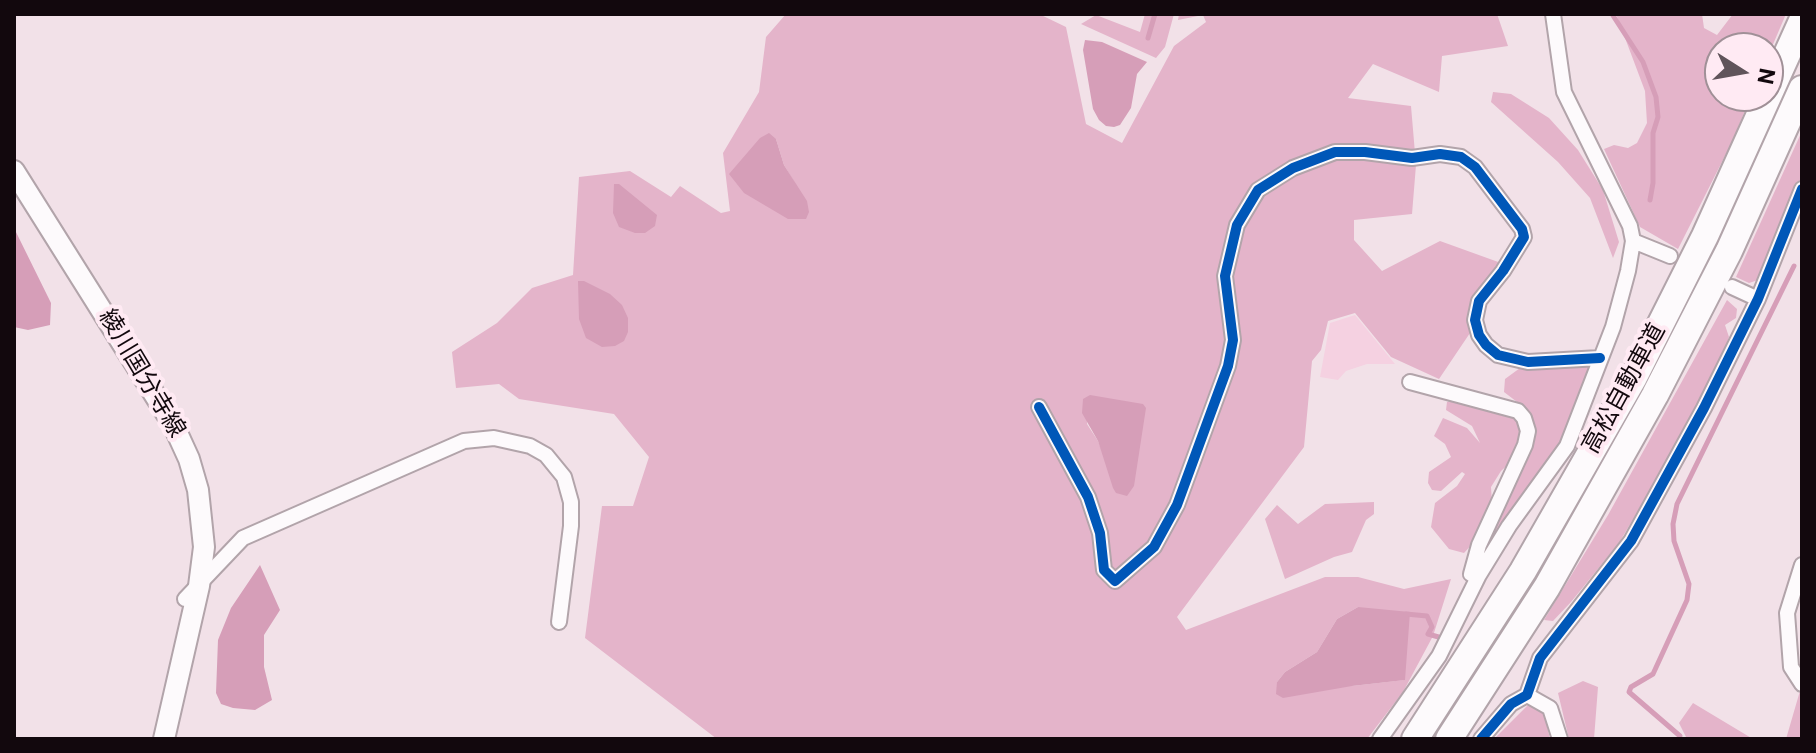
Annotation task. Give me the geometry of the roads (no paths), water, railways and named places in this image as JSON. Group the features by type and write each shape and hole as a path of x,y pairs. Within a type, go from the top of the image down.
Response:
{"highway":[{"name":"高松自動車道","path":"1415,739 1523,571 1634,377 1712,221 1802,21"},
{"name":"高松自動車道","path":"1449,739 1547,587 1655,395 1729,251 1802,89"}],"main road":[{"name":"綾川国分寺線","path":"14,171 173,424 189,459 202,519 204,547 192,592 164,739"}],"street":[{"path":"1380,739 1439,656 1477,578 1509,526 1567,446 1613,327 1633,241 1624,214 1564,92 1553,14"},
{"path":"1039,407 1088,497 1100,533 1104,570 1115,581 1154,547 1177,505 1228,366 1233,340 1225,276 1237,225 1258,190 1293,168 1335,152 1412,158 1440,154 1461,157 1475,167 1522,229 1524,237 1479,301 1475,320 1479,335 1498,355 1528,362 1600,358"},
{"path":"1481,739 1511,704 1527,695 1540,658 1635,533 1704,408 1758,299 1802,189"},
{"path":"1633,241 1670,256"},
{"path":"1732,287 1758,299"},
{"path":"1410,382 1518,411 1524,418 1528,431 1525,445 1479,545 1471,574 1477,578"},
{"path":"192,592 243,538 464,441 494,438 530,446 546,455 564,477 571,502 571,526 559,622"},
{"path":"1802,565 1787,613 1791,667 1802,684"},
{"path":"1527,695 1550,708 1560,739"}],"waterway":[{"path":"1148,38 1155,14"},
{"path":"1612,14 1643,62 1656,97 1658,117 1653,133 1650,200"},
{"path":"1679,739 1680,736 1629,692 1631,687 1653,674 1687,600 1689,584 1674,541 1677,504 1794,266"},
{"path":"1406,614 1427,616 1432,627 1428,634 1442,638"}]}
